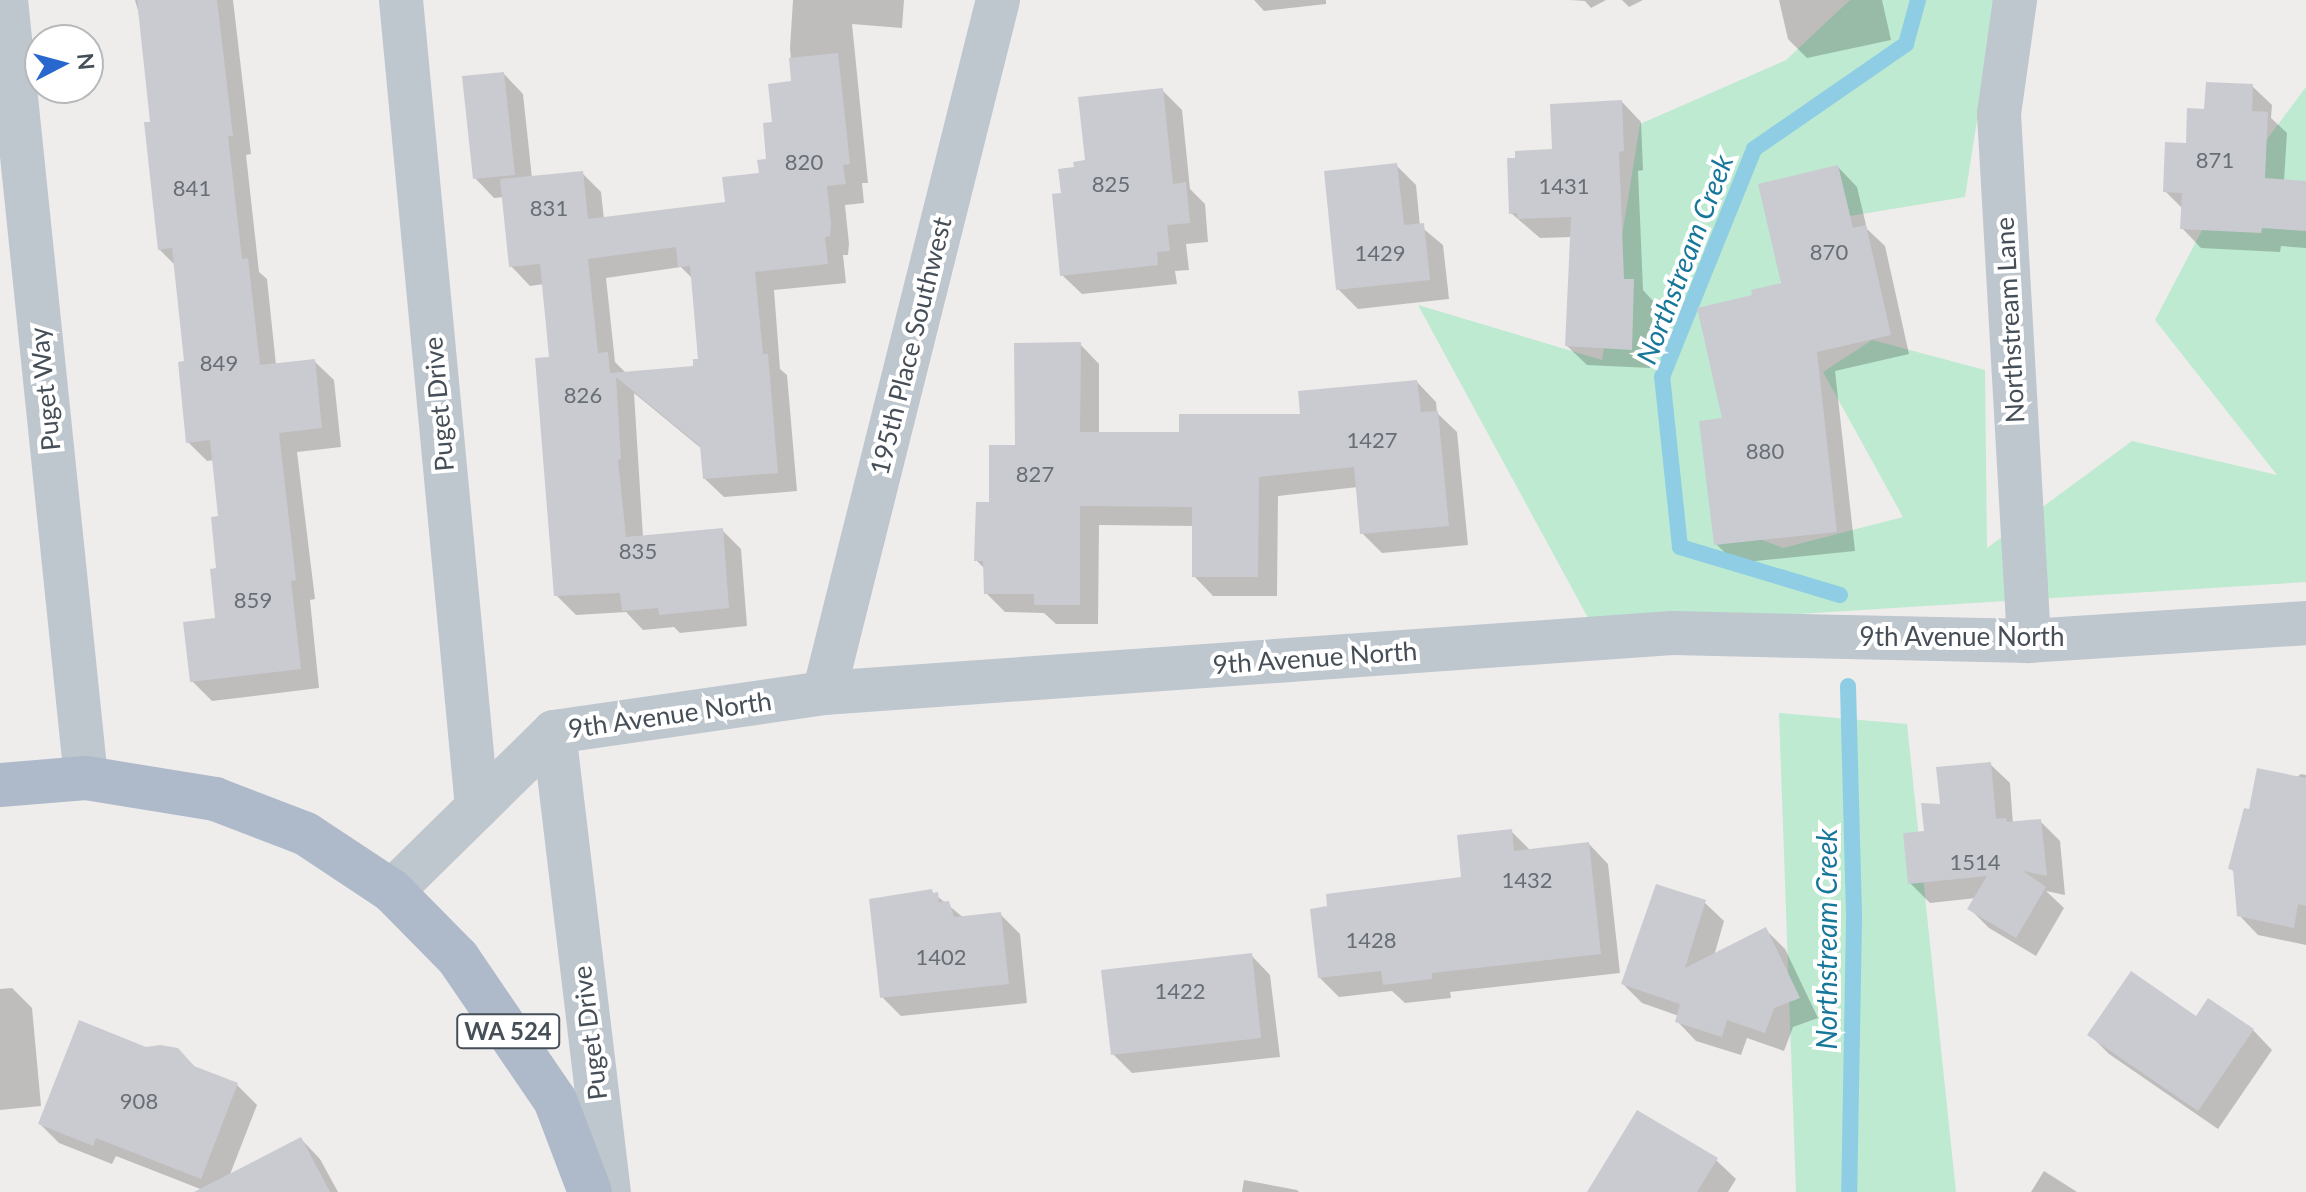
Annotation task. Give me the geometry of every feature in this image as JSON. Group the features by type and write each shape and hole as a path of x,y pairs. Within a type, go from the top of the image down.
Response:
{"main road":[{"name":"WA 524","path":"0,785 86,778 215,799 290,826 392,891 458,958 555,1100 590,1192"}],"street":[{"name":"Puget Way","path":"6,0 86,778"},
{"name":"Puget Drive","path":"401,0 477,807"},
{"name":"195th Place Southwest","path":"824,693 998,0"},
{"name":"Northstream Lane","path":"2015,0 1999,114 2029,641"},
{"name":"9th Avenue North","path":"392,891 554,732 824,693 1672,633 2029,641 2306,623"},
{"name":"Puget Drive","path":"554,732 609,1192"}],"green space":[{"path":"1850,0 1996,0 1965,197 1807,223 1743,365 1722,525 1783,548 1903,517 1823,372 1872,340 1985,370 1987,548 2132,441 2277,475 2155,320 2209,217 2306,87 2306,582 1593,627 1418,305 1602,360 1640,124 1786,60"},
{"path":"1779,713 1907,724 1956,1192 1796,1192"}],"building":[{"path":"137,0 217,0 233,136 228,136 242,259 248,258 260,365 315,359 322,428 279,433 296,580 291,581 301,669 190,682 183,622 215,618 210,569 216,568 211,517 218,516 210,440 186,443 178,362 184,361 172,248 158,250 144,122 150,122"},
{"path":"838,53 850,164 843,165 846,184 827,186 831,223 830,236 825,237 828,264 755,272 763,354 768,354 778,473 703,479 700,446 616,377 621,459 618,460 626,537 723,528 729,608 659,615 658,608 622,611 620,593 554,596 535,358 549,357 540,264 509,267 500,179 583,171 588,219 725,202 722,177 759,173 757,160 766,159 763,123 772,122 768,84 791,81 789,58","holes":["676,247 678,267 690,266 698,359 693,359 693,366 610,373 608,352 598,353 588,259"]},
{"path":"504,72 515,175 473,179 462,76"},
{"path":"2206,82 2253,84 2252,111 2268,112 2265,178 2306,181 2306,231 2262,228 2261,233 2180,229 2182,193 2163,192 2165,142 2186,143 2187,108 2204,109"},
{"path":"1163,88 1173,184 1186,182 1190,223 1167,225 1170,251 1157,252 1158,265 1060,276 1052,194 1061,193 1058,169 1074,167 1073,162 1085,160 1078,97"},
{"path":"1622,100 1624,151 1619,152 1624,279 1634,279 1632,350 1565,346 1571,217 1518,219 1517,213 1509,214 1507,158 1515,158 1515,151 1552,149 1550,104"},
{"path":"1397,163 1404,225 1424,223 1430,280 1336,290 1324,171"},
{"path":"1838,165 1853,228 1866,225 1891,335 1817,352 1837,532 1714,545 1699,421 1722,418 1697,308 1752,295 1751,290 1781,283 1758,184"},
{"path":"1081,342 1080,432 1179,432 1179,414 1300,414 1298,391 1417,380 1421,412 1438,411 1449,526 1360,534 1354,467 1259,477 1258,577 1192,577 1192,507 1080,506 1080,605 1034,605 1034,594 984,594 983,561 974,561 976,502 989,502 989,445 1015,445 1014,343"},
{"path":"1991,762 1996,819 2006,818 2007,822 2041,819 2047,876 2023,871 2046,887 2016,938 1967,909 1987,876 1908,884 1903,833 1924,831 1921,803 1940,804 1936,767"},
{"path":"2257,768 2306,778 2306,906 2298,904 2294,928 2237,916 2233,870 2228,869 2244,808 2249,809"},
{"path":"1512,829 1514,851 1589,842 1601,954 1432,973 1432,979 1383,985 1381,971 1318,978 1310,909 1327,906 1326,894 1461,877 1457,835"},
{"path":"1656,884 1706,900 1685,968 1766,927 1800,998 1774,1008 1765,1033 1727,1020 1722,1037 1675,1022 1680,1004 1621,984"},
{"path":"932,889 933,893 938,892 939,902 949,901 954,917 1001,912 1009,984 880,998 869,899"},
{"path":"1252,953 1261,1038 1111,1055 1101,970"},
{"path":"2131,971 2196,1016 2208,998 2254,1029 2198,1111 2087,1035"},
{"path":"79,1020 146,1047 160,1045 178,1048 194,1066 238,1083 201,1179 96,1138 93,1146 38,1124"},
{"path":"1637,1110 1718,1158 1697,1192 1587,1192"},
{"path":"301,1137 330,1192 194,1192"}],"waterway":[{"name":"Northstream Creek","path":"1840,595 1680,547 1662,377 1754,149 1906,44 1918,0"},
{"name":"Northstream Creek","path":"1848,686 1854,918 1849,1192"}]}
